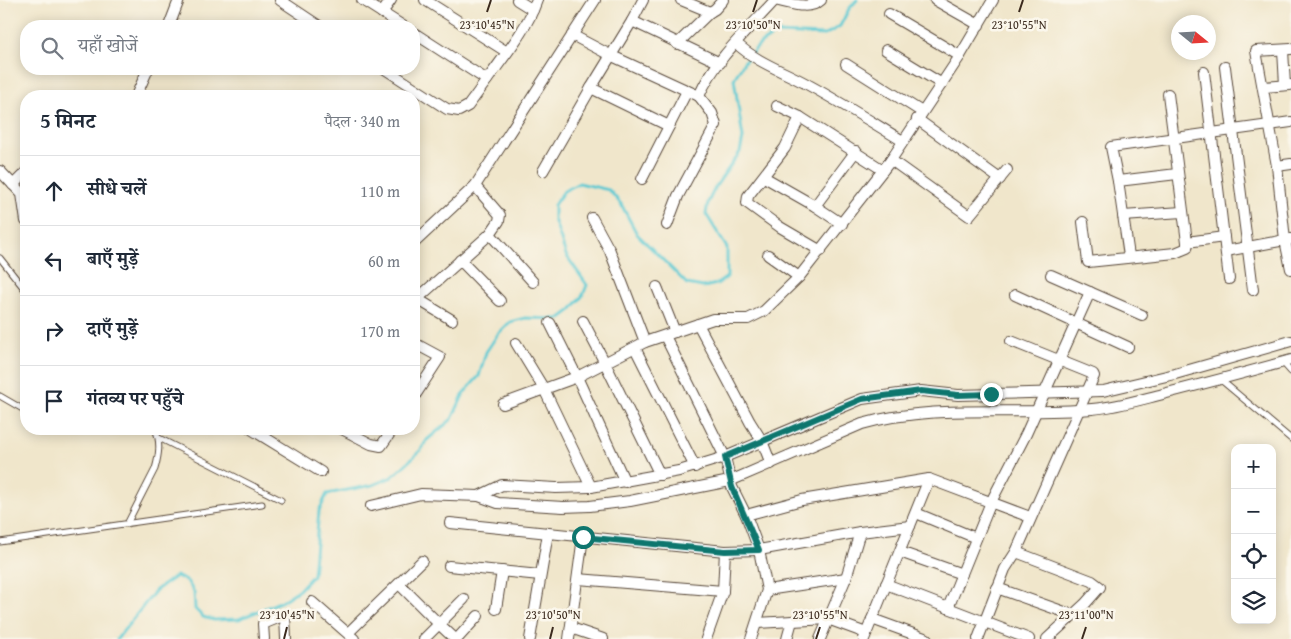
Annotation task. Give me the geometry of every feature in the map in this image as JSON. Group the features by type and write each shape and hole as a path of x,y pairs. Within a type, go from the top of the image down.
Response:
{"street":[{"path":"171,20 179,0"},
{"path":"280,0 310,20"},
{"path":"362,0 393,20"},
{"path":"382,13 391,0"},
{"path":"425,0 507,52"},
{"path":"420,92 447,109 459,111 468,106 507,52 535,5 516,0"},
{"path":"420,237 475,186 595,0"},
{"path":"543,171 643,0"},
{"path":"681,0 710,12"},
{"path":"677,44 723,0"},
{"path":"699,96 706,80 720,63 740,46 775,0 806,6 819,3 821,0"},
{"path":"935,0 979,25"},
{"path":"503,404 578,376 646,342 713,319 748,319 764,311 799,277 821,251 891,160 960,56 993,0"},
{"path":"889,14 960,56"},
{"path":"632,21 720,63"},
{"path":"572,35 610,55 699,96 712,113 716,125 678,196 666,225"},
{"path":"420,37 487,80"},
{"path":"740,46 763,62 804,83 903,141"},
{"path":"886,50 942,84"},
{"path":"1263,87 1288,85 1287,50 1256,51 1277,166 1286,204 1291,269"},
{"path":"846,64 920,116 1000,179"},
{"path":"1225,67 1253,290"},
{"path":"1204,72 1229,279"},
{"path":"139,90 145,75"},
{"path":"394,75 418,90"},
{"path":"591,88 669,126"},
{"path":"642,179 687,91"},
{"path":"1083,222 1088,262 1129,256 1175,253 1187,248 1168,94"},
{"path":"778,106 856,151 883,170"},
{"path":"800,117 785,148 748,196 747,203 780,227 821,251"},
{"path":"1129,256 1111,147 1291,122"},
{"path":"815,206 856,151"},
{"path":"891,160 970,216 1007,170"},
{"path":"1277,166 1291,164"},
{"path":"0,171 20,192"},
{"path":"1118,181 1178,174"},
{"path":"764,177 842,224"},
{"path":"13,185 20,178"},
{"path":"420,294 490,234 499,221 500,216 475,186"},
{"path":"1123,216 1182,212"},
{"path":"592,218 610,251 646,342"},
{"path":"490,234 533,282"},
{"path":"1187,242 1224,237"},
{"path":"1226,251 1288,239"},
{"path":"768,255 799,277"},
{"path":"460,260 500,301"},
{"path":"1051,274 1142,315"},
{"path":"657,287 670,334 725,457 731,484 746,515 759,550 767,590 751,639"},
{"path":"948,608 991,502 1036,412 1090,292"},
{"path":"1015,294 1128,347"},
{"path":"420,301 452,320"},
{"path":"583,321 660,475"},
{"path":"550,323 578,376 625,482"},
{"path":"698,324 762,441 771,464"},
{"path":"978,639 1005,569 1016,552 1030,517 1094,378 1093,374 1011,341"},
{"path":"479,496 502,485 556,488 591,487 625,482 695,467 725,457 862,399 921,391 958,395 1044,392 1086,393 1102,391 1159,378 1291,341"},
{"path":"516,343 544,388 591,487"},
{"path":"420,346 440,357 420,385"},
{"path":"635,348 695,467"},
{"path":"1245,354 1249,371"},
{"path":"371,506 421,494 479,496 498,503 563,507 590,506 653,497 731,484 771,464 862,424 881,418 927,412 1036,412 1107,408 1287,361"},
{"path":"1159,378 1162,394"},
{"path":"262,435 321,472"},
{"path":"354,435 371,444 381,446 388,435"},
{"path":"746,515 802,500 929,479 1030,517"},
{"path":"757,624 828,619 865,636 929,479"},
{"path":"916,513 976,538"},
{"path":"450,523 725,551 759,550 860,532 910,526"},
{"path":"820,639 846,578 860,532"},
{"path":"530,639 548,533"},
{"path":"569,639 583,537"},
{"path":"706,639 723,591 725,551"},
{"path":"900,552 962,574"},
{"path":"1016,552 1092,581 1100,588 1047,639"},
{"path":"312,602 351,636 422,561"},
{"path":"449,566 540,575"},
{"path":"496,609 502,571"},
{"path":"767,590 846,578"},
{"path":"578,579 723,591"},
{"path":"399,584 438,624 456,639 478,616"},
{"path":"886,584 1029,639"},
{"path":"997,588 1073,615"},
{"path":"424,639 464,599"},
{"path":"264,639 264,624 285,615 286,639"},
{"path":"872,619 907,636 927,639"},
{"path":"787,639 792,621"},
{"path":"571,628 603,639"}],"lane":[{"path":"0,258 20,283"},
{"path":"1287,361 1291,372"},
{"path":"1220,379 1291,439"},
{"path":"0,396 20,408"},
{"path":"127,524 155,469 158,460 158,435"},
{"path":"159,438 281,500"},
{"path":"0,542 262,504"}],"waterway":[{"path":"117,639 156,590 176,576 187,581 194,592 195,609 203,617 214,620 239,619 282,601 299,590 313,575 319,511 327,494 373,485 392,477 420,451 427,440 452,419 464,393 479,376 486,352 498,334 510,322 525,318 559,319 571,310 583,295 587,285 566,255 554,219 554,205 564,191 579,183 609,190 621,204 637,234 687,284 703,287 717,284 727,277 727,248 706,214 708,202 716,186 740,152 743,138 734,79 744,62 761,43 777,33 825,35 840,26 849,9 857,0"}],"route":[{"path":"583,537 725,551 759,550 746,515 732,487 725,457 862,399 921,391 958,395 991,394"}]}
